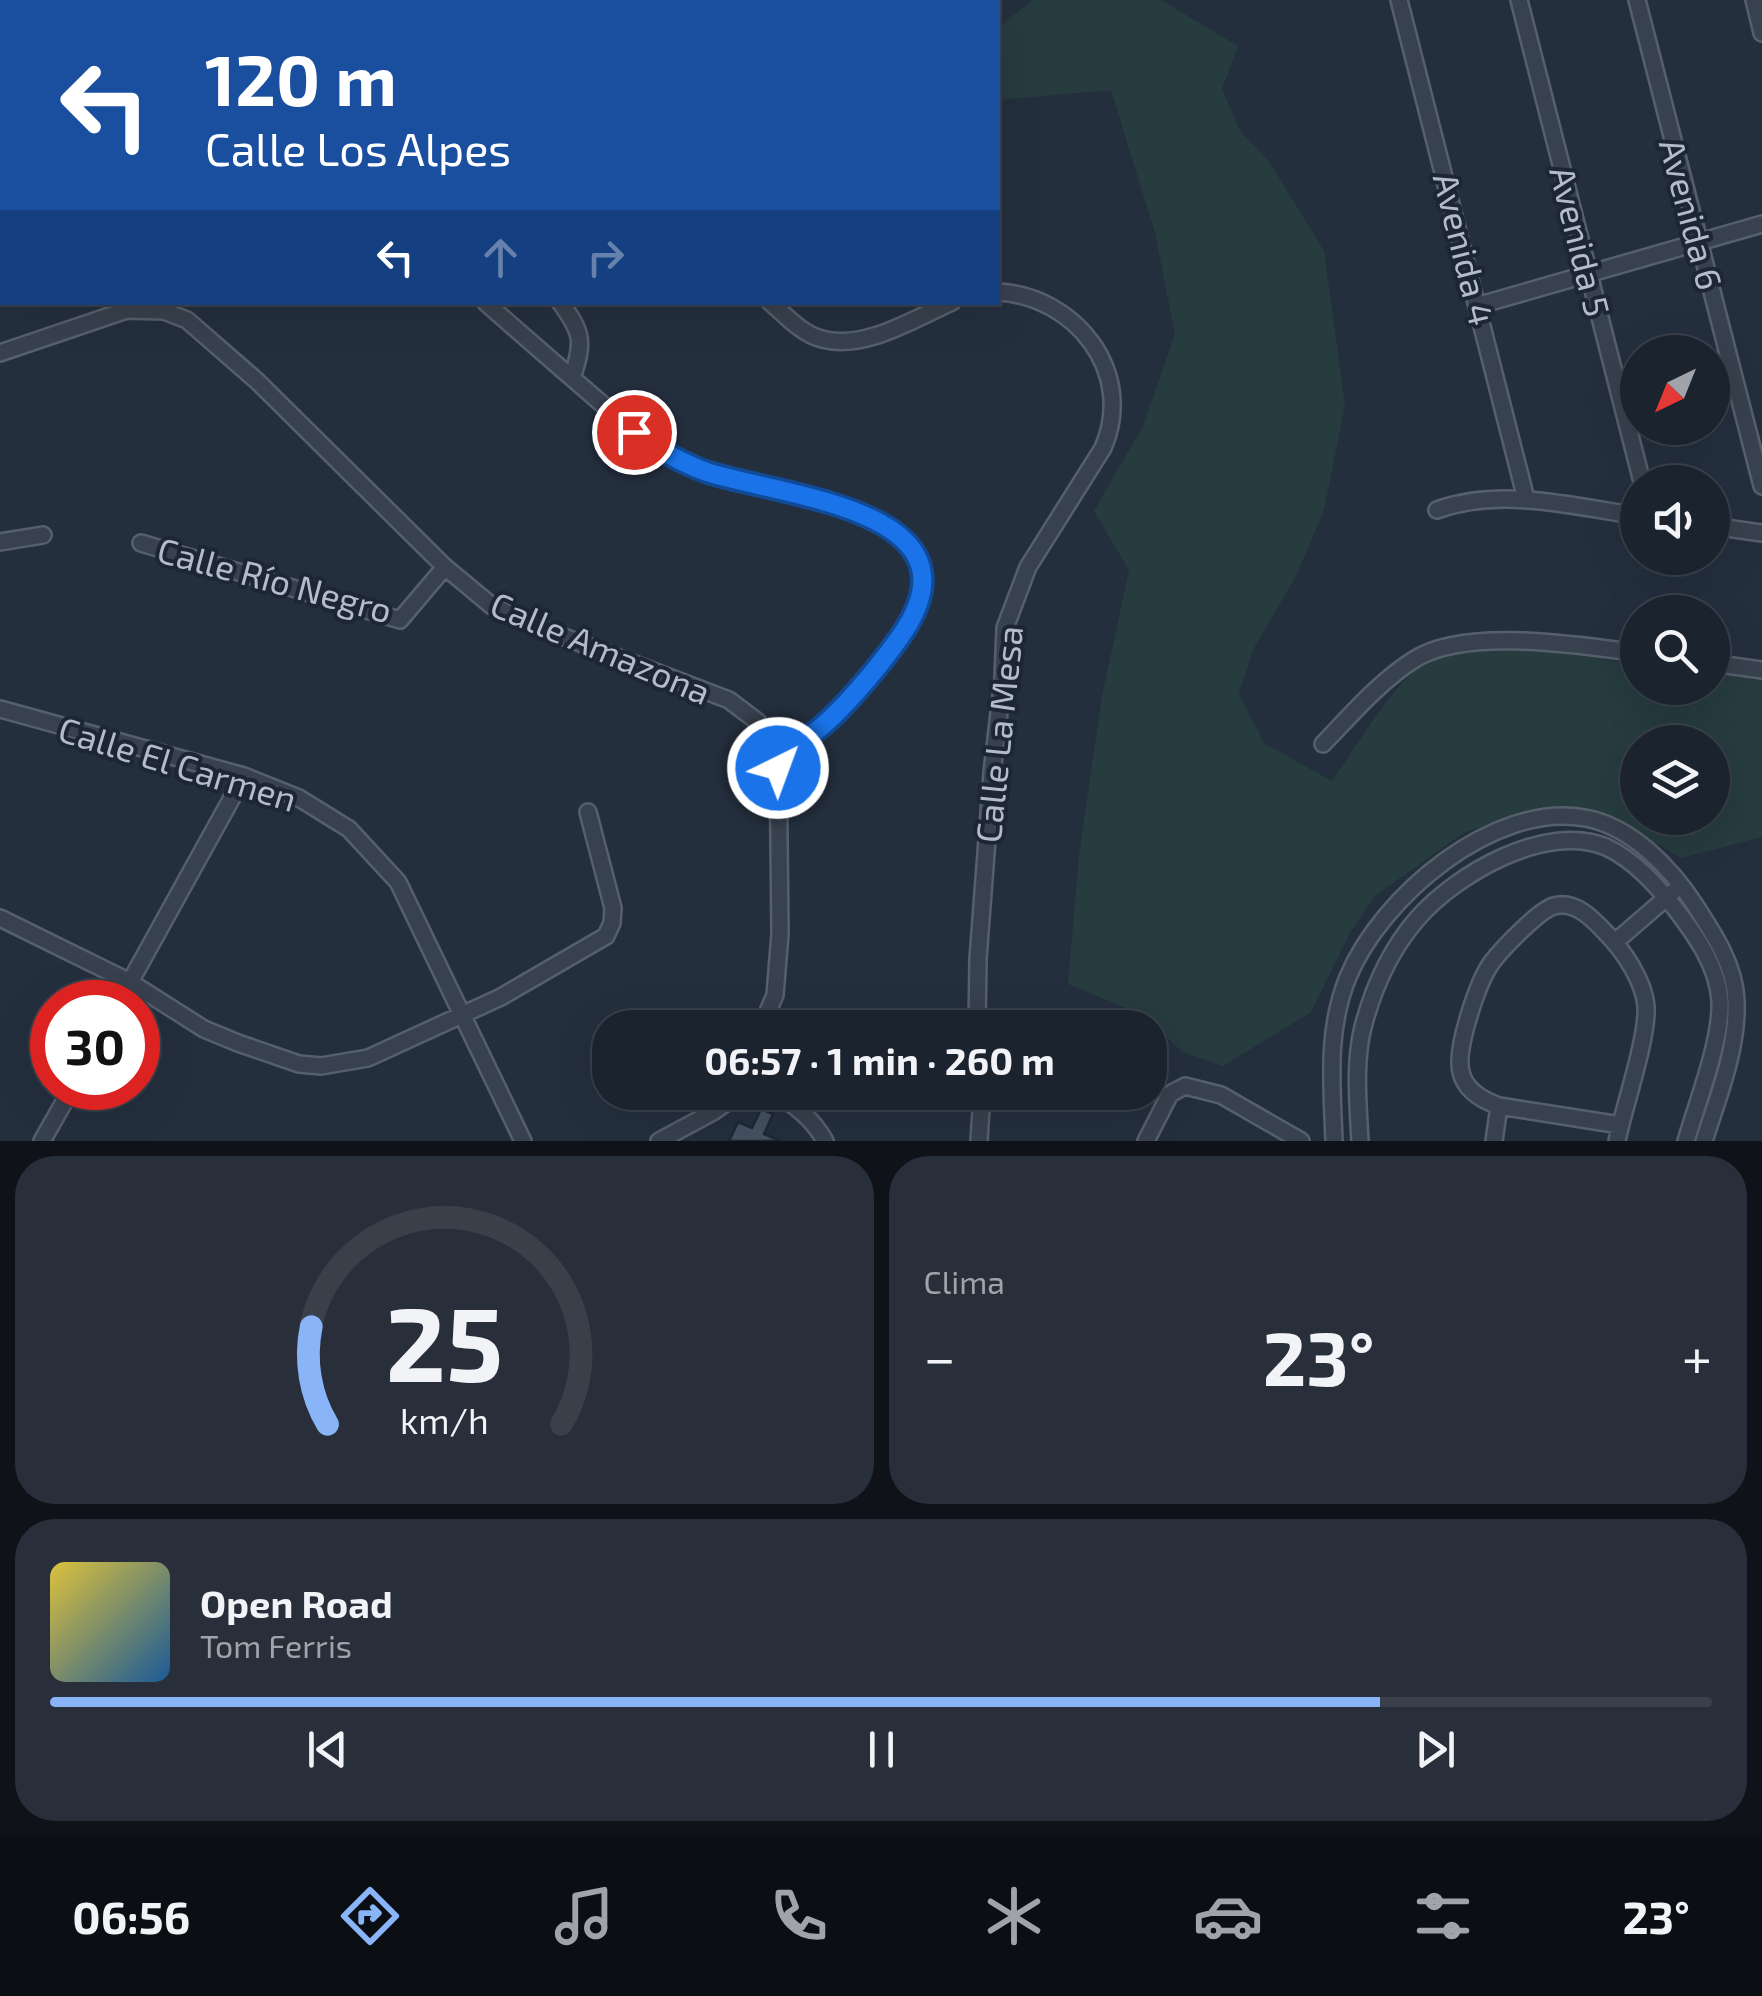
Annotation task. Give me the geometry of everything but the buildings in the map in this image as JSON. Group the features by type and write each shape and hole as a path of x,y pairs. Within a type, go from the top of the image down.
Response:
{"street":[{"name":"Avenida 5","path":"1518,0 1638,465"},
{"name":"Avenida 6","path":"1636,0 1762,486"},
{"path":"1754,0 1762,33"},
{"name":"Avenida 4","path":"1405,1 1526,499"},
{"path":"1480,305 1762,224"},
{"name":"Calle La Mesa","path":"977,1010 1005,628 1028,567 1103,448 1114,406 1112,381 1101,358 1076,327 1040,299 1000,292"},
{"path":"488,305 669,457 711,473 862,515 895,532 919,557 924,571 912,621 883,662 808,736 778,746 778,966 775,995 769,1010"},
{"path":"562,305 580,335 582,350 572,378"},
{"path":"773,305 800,328 835,342 888,330 945,305"},
{"name":"Calle Amazona","path":"0,352 127,310 164,311 187,320 257,382 445,567 492,606 728,700 758,722 778,746"},
{"path":"1437,510 1457,503 1526,499 1620,513"},
{"path":"1730,528 1762,532"},
{"path":"0,542 43,535"},
{"name":"Calle Río Negro","path":"140,542 400,620 445,567"},
{"path":"1323,744 1351,714 1414,660 1444,648 1478,643 1564,643 1620,651"},
{"path":"1730,666 1762,670"},
{"name":"Calle El Carmen","path":"0,709 244,776 326,812 349,828 398,882 524,1141"},
{"path":"131,980 244,776"},
{"path":"160,1001 204,1029 268,1054 321,1066 368,1058 501,997 606,936 612,923 612,908 588,812"},
{"path":"1334,1136 1331,1051 1349,974 1391,910 1445,860 1469,846 1517,826 1575,816 1608,825 1631,838 1681,885 1732,973 1736,996 1730,1051 1704,1141"},
{"path":"1146,1141 1170,1094 1186,1086 1221,1095 1304,1141 1334,1136 1359,1138 1360,1050 1374,996 1404,936 1441,897 1495,861 1547,842 1578,840 1620,855 1666,898 1704,950 1716,978 1720,1002 1716,1036 1686,1141"},
{"path":"1615,942 1681,885"},
{"path":"1554,906 1580,910 1615,942 1639,983 1646,1009 1618,1133 1499,1106 1474,1092 1461,1074 1460,1064 1471,1013 1492,962 1540,914 1554,906"},
{"path":"0,918 126,980"},
{"path":"1494,1141 1499,1106"},
{"path":"42,1141 60,1110"},
{"path":"659,1141 717,1110"},
{"path":"796,1110 808,1118 825,1141"},
{"path":"979,1141 981,1110"}],"green space":[{"path":"1033,0 1161,0 1238,46 1222,89 1240,131 1269,161 1324,251 1345,405 1324,510 1296,576 1253,650 1239,694 1264,743 1332,781 1405,680 1427,664 1453,654 1484,650 1516,649 1620,662 1620,705 1730,705 1730,676 1762,681 1762,837 1681,858 1642,835 1730,835 1730,725 1620,725 1620,822 1573,808 1530,811 1465,832 1376,895 1351,931 1311,1012 1223,1066 1183,1052 1167,1038 1167,1010 1130,1010 1068,984 1079,855 1102,696 1129,570 1094,511 1143,426 1175,334 1155,233 1111,90 1000,100 1000,24"}],"route":[{"path":"634,432 682,463 833,504 878,522 895,532 919,557 924,584 912,621 883,662 849,698 808,736 778,746 778,768"}]}
